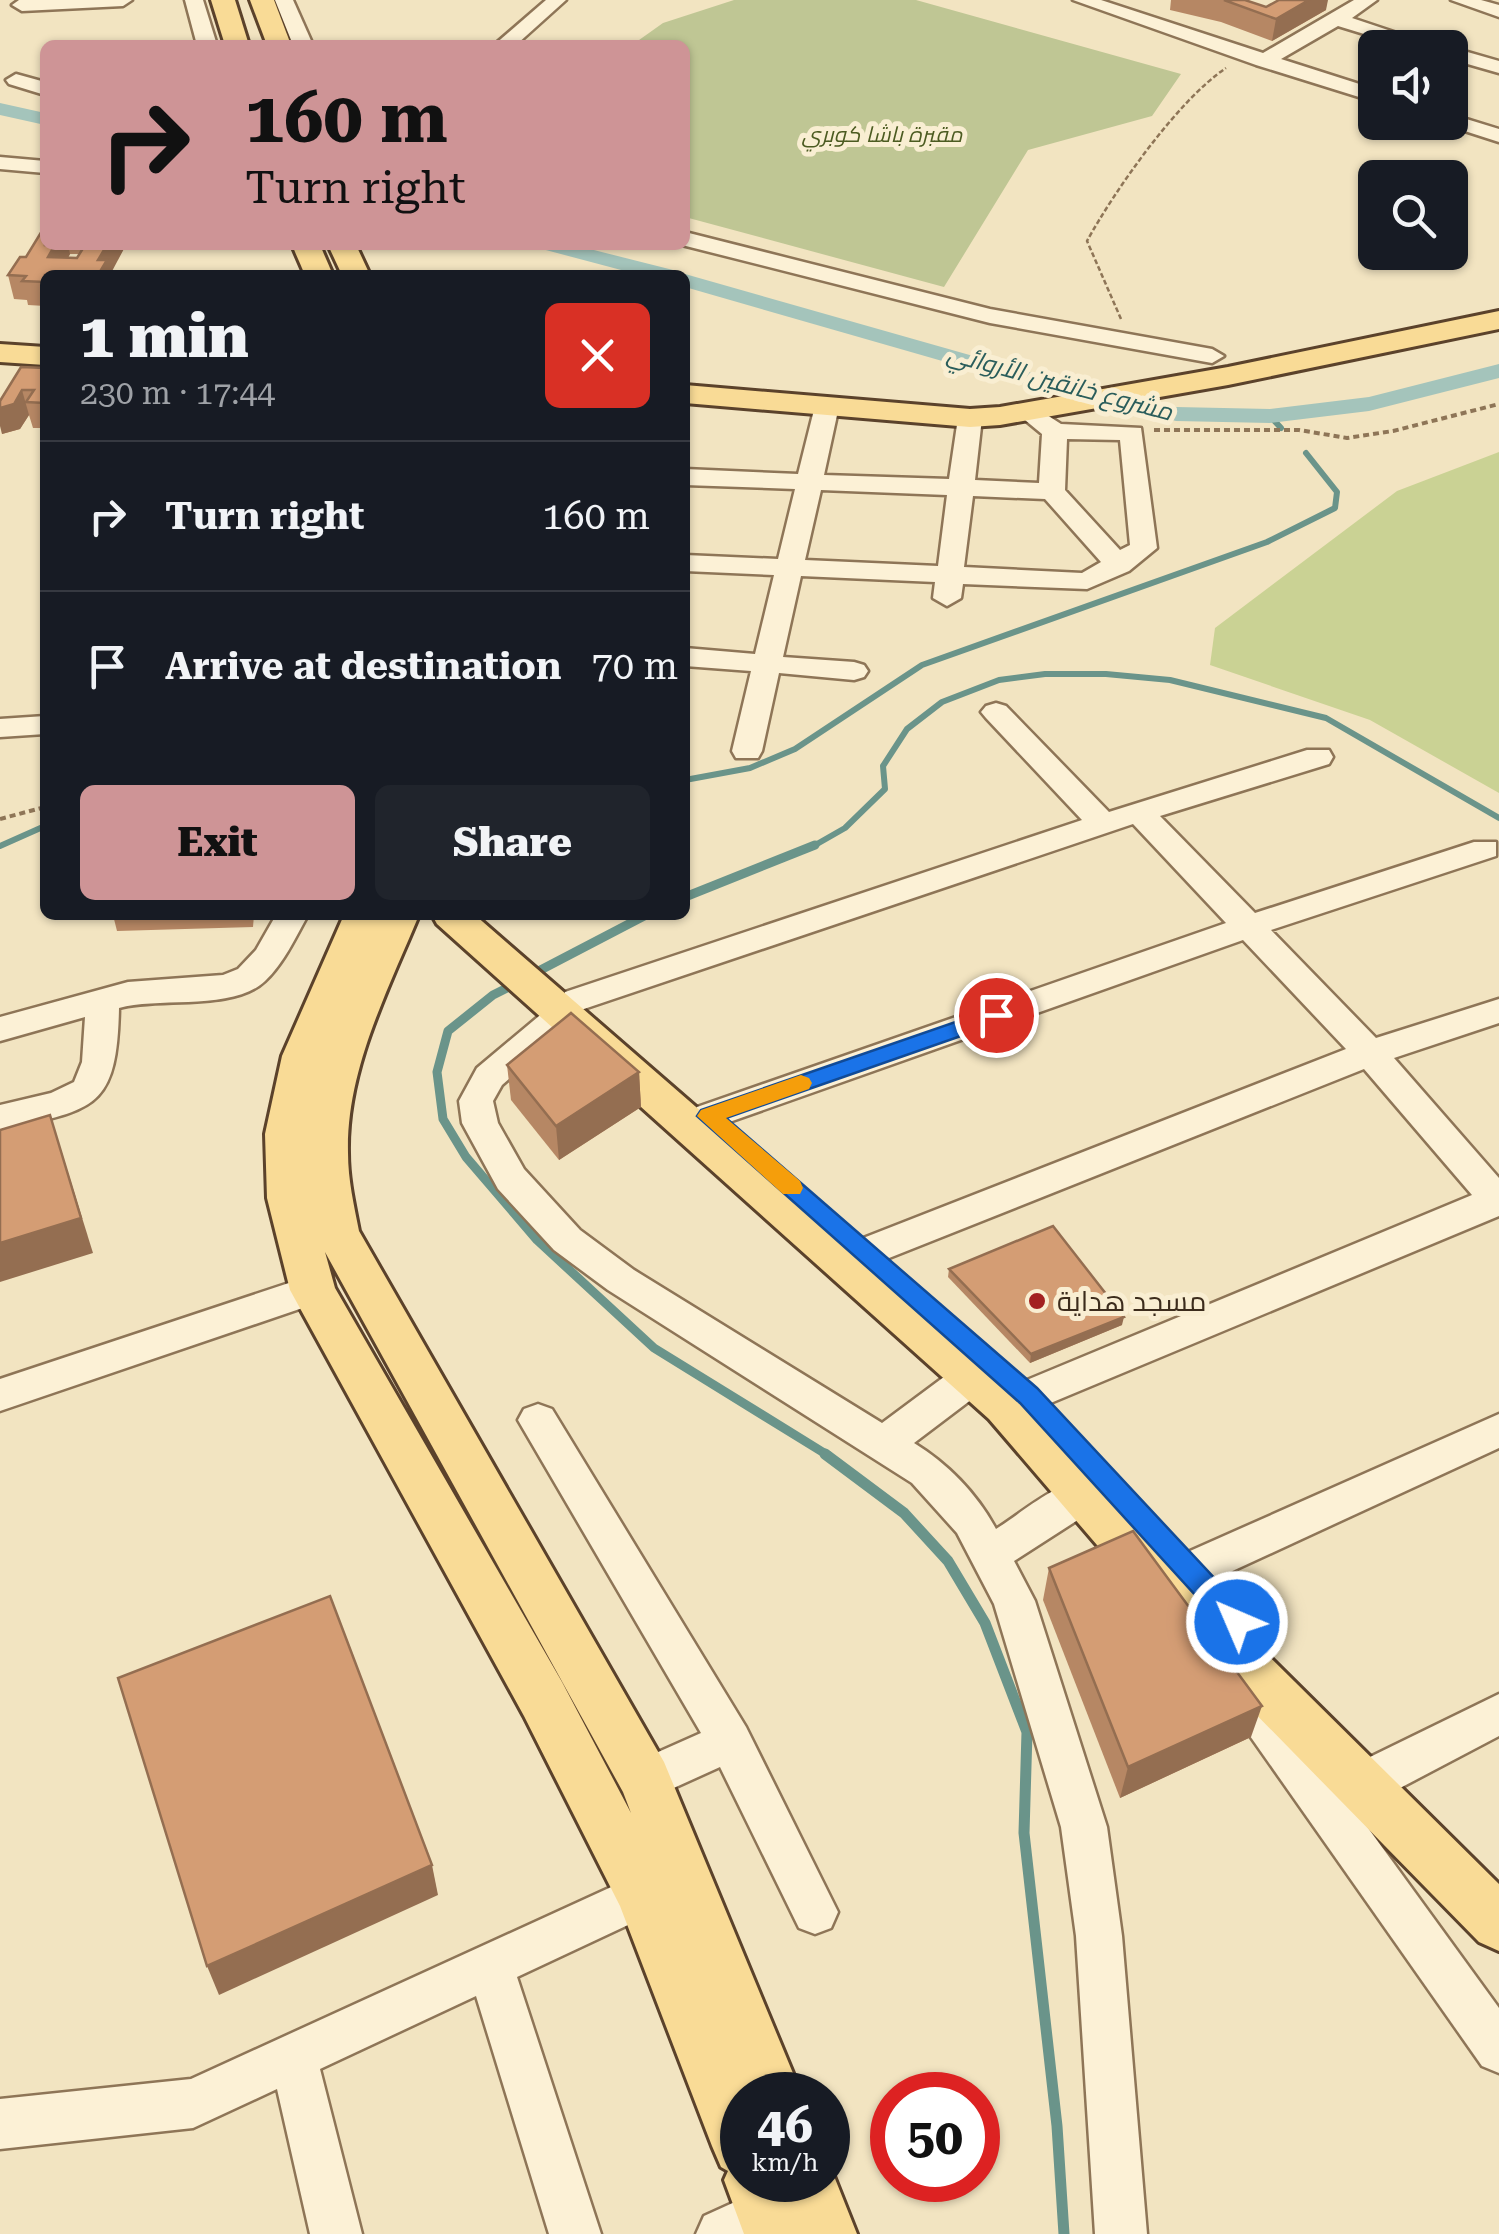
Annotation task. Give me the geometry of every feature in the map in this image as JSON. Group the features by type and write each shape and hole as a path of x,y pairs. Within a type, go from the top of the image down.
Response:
{"main road":[{"path":"223,0 235,40"},
{"path":"262,0 277,40"},
{"path":"690,394 827,406 968,407 1070,391 1212,356 1499,297"},
{"path":"690,377 1024,412 1070,391 1120,396 1499,320"},
{"path":"0,331 40,334"},
{"path":"0,353 40,356"},
{"path":"361,920 313,1028 286,1134 289,1198 313,1290 543,1699 644,1894 720,2089"},
{"path":"398,920 348,1045 336,1090 326,1145 337,1232 645,1780 763,2072"},
{"path":"461,920 495,936 1006,1405 1084,1494 1386,1772 1499,1882"},
{"path":"565,1002 709,1116 1028,1396 1184,1588 1499,1923"},
{"path":"765,2208 826,2234"}],"street":[{"path":"22,5 124,0"},
{"path":"194,0 206,40"},
{"path":"284,0 301,40"},
{"path":"510,40 557,0"},
{"path":"1082,0 1358,91"},
{"path":"1135,17 1168,0"},
{"path":"1263,61 1368,0"},
{"path":"1460,0 1499,11"},
{"path":"1336,19 1373,30"},
{"path":"1468,58 1499,67"},
{"path":"16,80 40,88"},
{"path":"1468,126 1499,136"},
{"path":"0,163 40,166"},
{"path":"690,240 990,316 1212,356"},
{"path":"747,752 827,406"},
{"path":"950,588 968,407"},
{"path":"690,563 789,568 950,588 1087,581 1144,548 1132,433 1055,431 1024,412"},
{"path":"1052,492 1055,431"},
{"path":"690,477 1052,492 1118,564"},
{"path":"690,657 854,671"},
{"path":"996,712 1103,824"},
{"path":"0,728 40,725"},
{"path":"1121,2234 1099,1936 1084,1827 1041,1676 991,1554 950,1494 907,1456 731,1351 567,1240 510,1179 480,1124 476,1101 489,1076 565,1002 1139,812 1318,757"},
{"path":"1028,1396 1498,1201 1370,1053 1139,812"},
{"path":"709,1116 1247,927 1485,849"},
{"path":"0,1029 128,994 228,986 250,977 268,957 289,920"},
{"path":"0,1118 80,1098 101,1066 102,1004"},
{"path":"866,1252 1370,1053 1499,1011"},
{"path":"0,1396 313,1290"},
{"path":"885,1442 974,1376"},
{"path":"538,1420 730,1740 815,1912"},
{"path":"1499,1430 1184,1588 1499,2049"},
{"path":"991,1554 1084,1494"},
{"path":"1386,1772 1499,1714"},
{"path":"645,1780 730,1740"},
{"path":"0,2124 193,2102 644,1894"},
{"path":"490,1965 575,2234"},
{"path":"293,2056 336,2234"}],"path":[{"path":"1126,343 1118,306 1087,241 1104,210 1202,84 1226,68 1263,61"},
{"path":"1132,433 1144,430 1269,434 1298,430 1347,438 1393,431 1499,404"},
{"path":"0,820 40,808"}],"green space":[{"name":"مقبرة باشا كوبري","path":"734,0 916,0 1181,74 1152,116 1028,150 944,287 690,218 690,40 639,40 663,23"},
{"path":"1499,452 1499,793 1370,720 1210,665 1215,628 1397,491"}],"building":[{"path":"1224,0 1245,0 1266,7 1279,0 1309,0 1276,19"},
{"path":"40,234 40,250 52,250 48,257 77,258 82,250 104,250 98,260 107,260 101,270 40,270 40,282 8,275 20,257 26,257"},
{"path":"21,367 40,368 40,403 26,402 34,390 22,390 14,404 0,408 0,401"},
{"path":"571,1013 639,1072 556,1126 507,1065"},
{"path":"50,1115 81,1218 0,1243 0,1130"},
{"name":"مسجد هداية","path":"1053,1226 1124,1317 1031,1354 949,1269"},
{"path":"1133,1531 1262,1706 1128,1767 1049,1568"},
{"path":"330,1596 432,1865 207,1966 118,1678"}],"waterway":[{"name":"مشروع خانقين الأروائي","path":"0,109 40,118"},
{"name":"مشروع خانقين الأروائي","path":"568,250 646,270"},
{"name":"مشروع خانقين الأروائي","path":"690,281 1034,380 1176,414 1270,416 1369,404 1499,371"},
{"path":"1270,416 1281,428"},
{"path":"690,779 750,768 795,749 922,665 1267,542 1335,508 1337,492 1306,453"},
{"path":"810,848 845,828 885,789 883,766 907,729 942,702 999,680 1045,674 1170,680 1326,718 1499,818"},
{"path":"0,846 40,828"},
{"path":"690,895 815,845"},
{"path":"529,976 636,920"},
{"path":"515,984 493,995 448,1031 437,1072 443,1119 466,1157 537,1240 654,1348 829,1456"},
{"path":"825,1454 904,1513 948,1561 985,1623 1027,1732 1024,1833 1057,2126 1064,2234"}],"slow traffic":[{"path":"792,1188 709,1116 801,1083"}],"place":[{"name":"مسجد هداية","path":"1037,1301"}],"route":[{"path":"996,1015 709,1116 1028,1396 1237,1622"}]}
